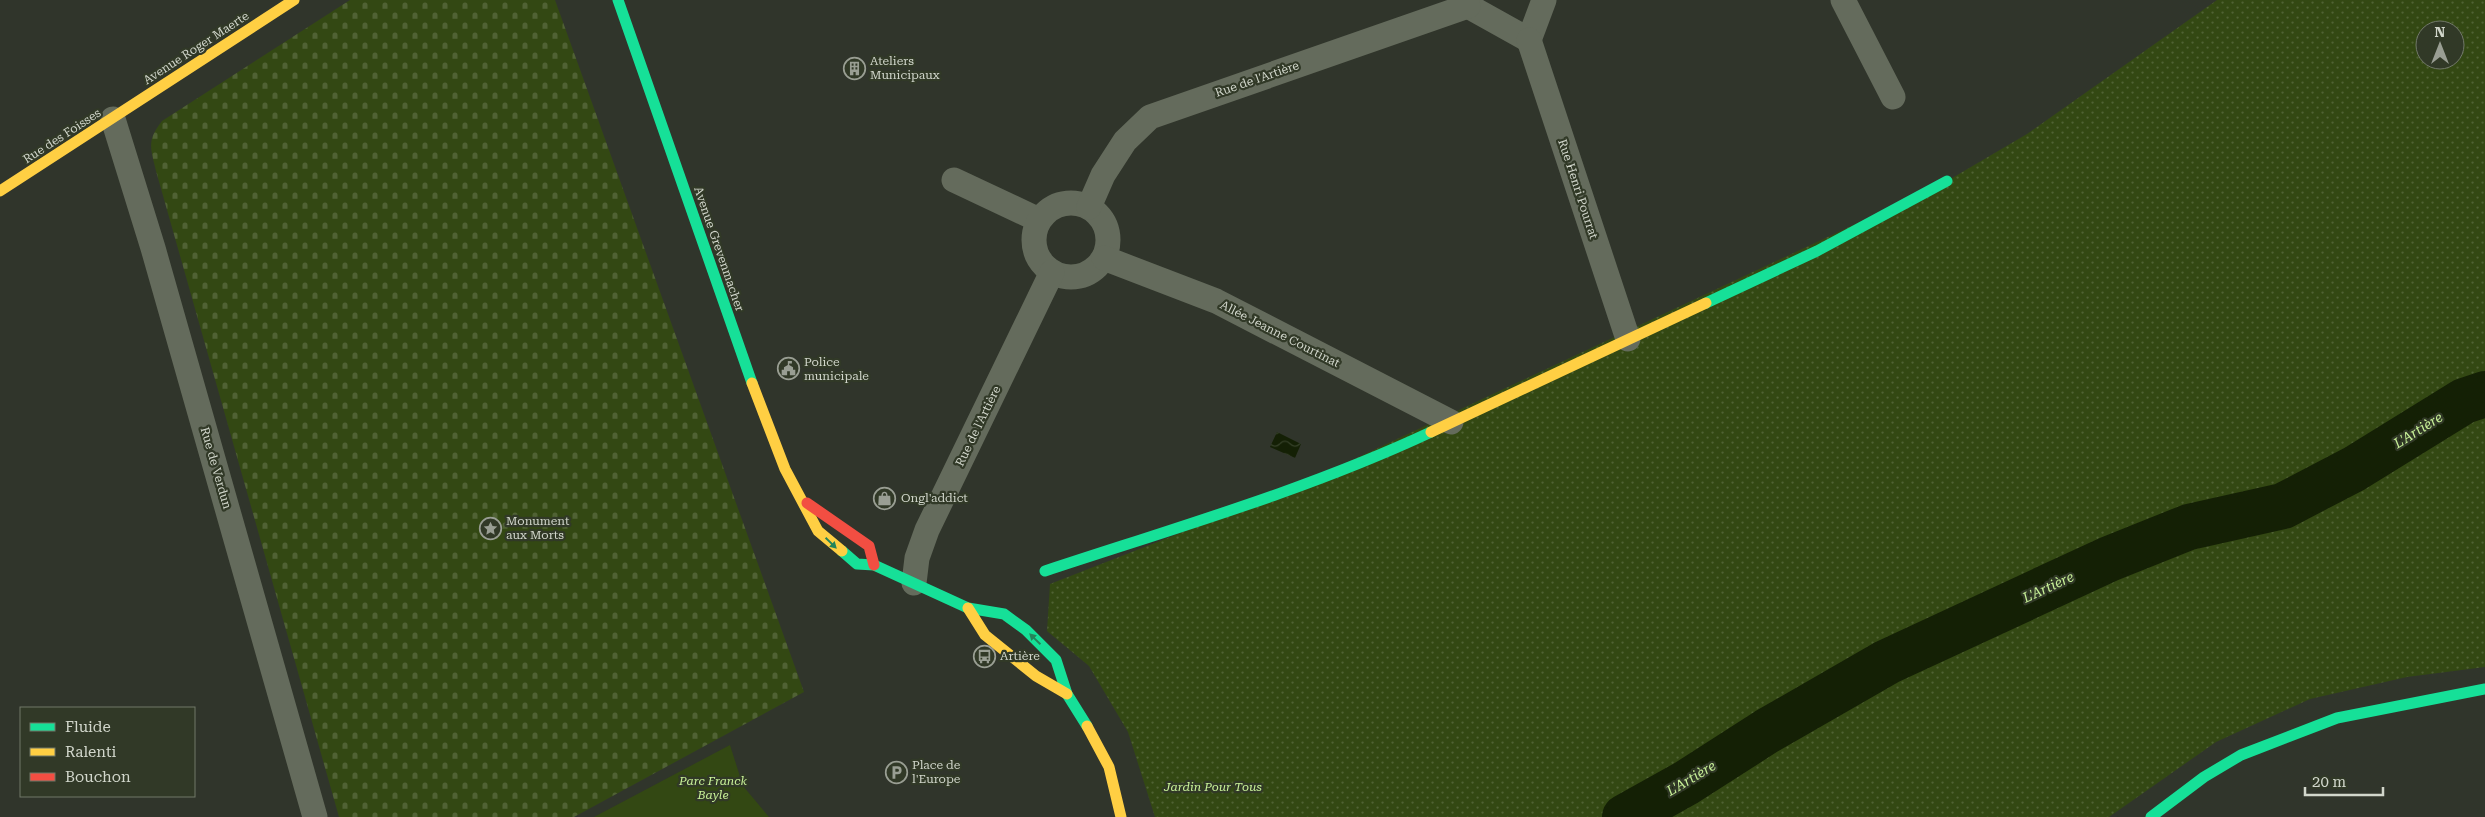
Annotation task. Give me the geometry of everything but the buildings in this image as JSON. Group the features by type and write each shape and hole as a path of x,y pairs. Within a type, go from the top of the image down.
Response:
{"main road":[{"name":"Avenue Roger Maerte","path":"113,119 294,0"},
{"name":"Avenue Grevenmacher","path":"618,0 766,422 785,469 805,503 818,531 857,564 874,565 968,608 1004,614 1026,630 1056,660 1067,694 1092,732 1109,767 1121,817"},
{"name":"Rue des Foisses","path":"0,191 113,119"},
{"path":"1045,571 1280,494 1370,461 1818,251 1947,181"},
{"name":"Avenue Grevenmacher","path":"805,503 869,546 874,565"},
{"name":"Avenue Grevenmacher","path":"968,608 985,635 1036,676 1067,694"},
{"path":"2150,817 2204,777 2241,754 2337,718 2485,689"}],"street":[{"path":"1470,3 1529,40 1544,0"},
{"path":"1843,0 1892,97"},
{"name":"Rue de l'Artière","path":"1089,207 1103,175 1125,141 1150,117 1470,3"},
{"name":"Rue Henri Pourrat","path":"1529,40 1628,339"},
{"name":"Rue de Verdun","path":"113,119 156,257 315,817"},
{"path":"954,180 1039,220"},
{"path":"1078,203 1089,207 1102,219 1108,235 1108,246 1104,258 1097,267 1087,274 1063,276 1052,272 1043,265 1036,254 1033,243 1034,231 1039,220 1056,205 1078,203"},
{"name":"Allée Jeanne Courtinat","path":"1104,258 1216,301 1452,422"},
{"name":"Rue de l'Artière","path":"914,583 917,558 927,530 1052,272"}],"green space":[{"path":"350,0 555,0 804,692 574,817 339,817 156,171 151,145 154,134 162,121"},
{"name":"Jardin Pour Tous","path":"2217,0 2485,0 2485,667 2407,677 2310,699 2216,742 2109,817 1155,817 1128,732 1089,666 1047,631 1050,584 1280,494 1947,181 2027,134"},
{"name":"Parc Franck Bayle","path":"730,745 743,786 769,817 594,817"}],"water":[{"path":"1277,432 1301,444 1295,458 1270,447"}],"waterway":[{"name":"L'Artière","path":"1625,817 1686,783 1767,731 1887,662 2109,559 2189,527 2283,506 2354,469 2464,401 2485,394"}],"traffic: fast":[{"path":"618,0 752,383"},
{"path":"1706,303 1817,251 1947,181"},
{"path":"1045,571 1289,490 1384,453 1431,432"},
{"path":"842,551 857,564 874,565 968,608 1004,614 1026,630 1056,660 1067,694 1087,726"},
{"path":"2151,817 2204,777 2241,755 2337,718 2485,689"}],"traffic: slow":[{"path":"0,191 294,0"},
{"path":"1431,432 1706,303"},
{"path":"752,383 785,469 818,531 842,551"},
{"path":"968,608 985,635 1036,676 1067,694"},
{"path":"1087,726 1109,767 1121,817"}],"traffic: jam":[{"path":"807,503 869,546 874,565"}],"place":[{"name":"Ateliers Municipaux","path":"854,68"},
{"name":"Police municipale","path":"788,369"},
{"name":"Ongl'addict","path":"885,498"},
{"name":"Monument aux Morts","path":"490,528"},
{"name":"Artière","path":"984,656"},
{"name":"Place de l'Europe","path":"896,772"}]}
